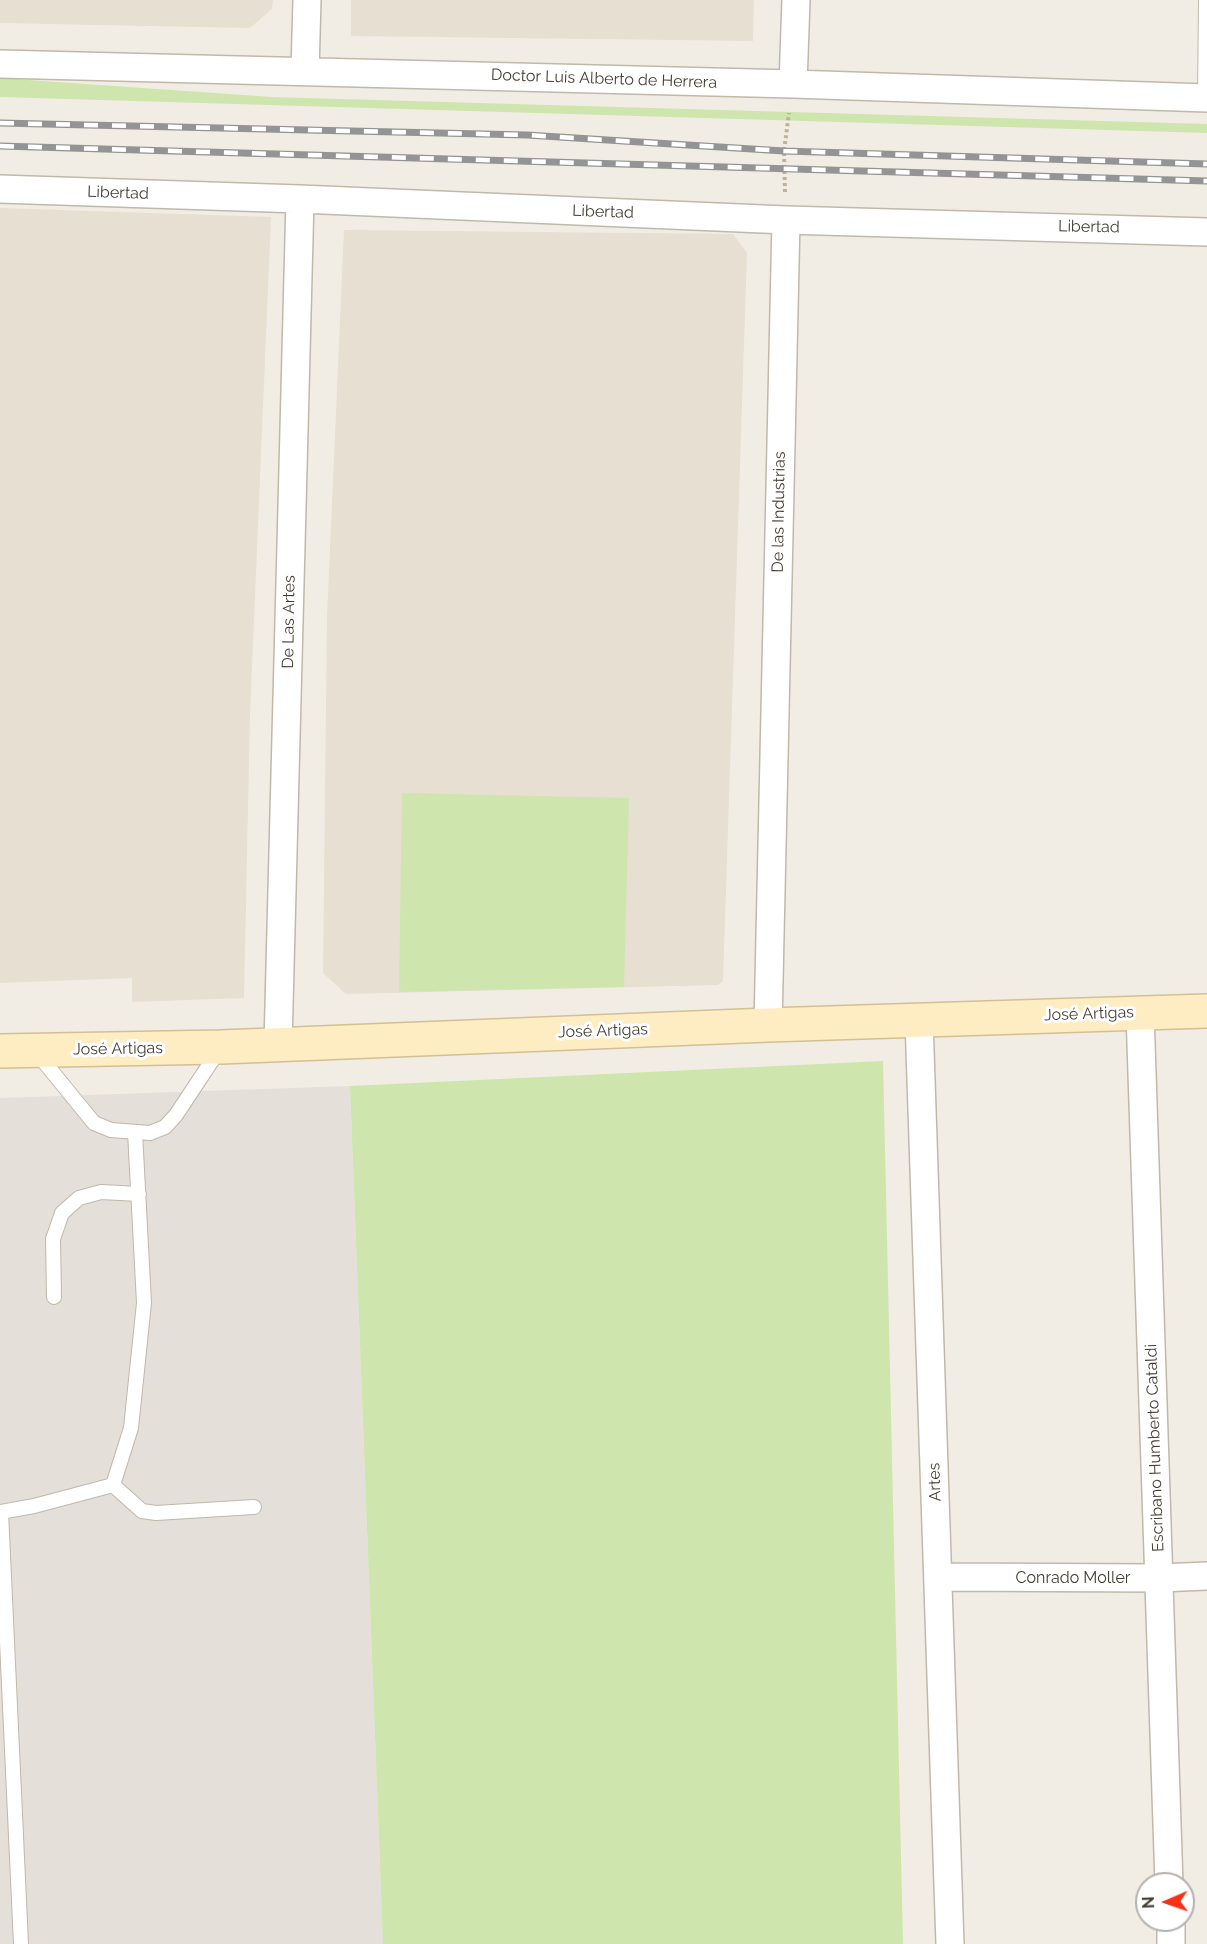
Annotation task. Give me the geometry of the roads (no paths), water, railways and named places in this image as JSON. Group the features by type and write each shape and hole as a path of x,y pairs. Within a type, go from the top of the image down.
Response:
{"street":[{"path":"304,71 307,0"},
{"path":"793,84 796,0"},
{"name":"Doctor Luis Alberto de Herrera","path":"0,64 793,84 1206,98"},
{"name":"Libertad","path":"0,189 300,199 786,220 1207,232"},
{"name":"De Las Artes","path":"278,1044 300,199"},
{"name":"De las Industrias","path":"768,1025 786,220"},
{"name":"José Artigas","path":"0,1052 221,1047 768,1025 1207,1011"},
{"name":"Escribano Humberto Cataldi","path":"1140,1013 1169,1872"},
{"name":"Artes","path":"919,1020 950,1944"},
{"name":"Conrado Moller","path":"939,1577 1160,1578 1207,1576"}],"lane":[{"path":"1206,0 1206,98"},
{"path":"34,1051 93,1123 111,1130 150,1133 165,1127 176,1114 221,1047"},
{"path":"113,1485 131,1428 144,1304 135,1132"},
{"path":"54,1297 53,1239 62,1213 79,1197 101,1192 139,1194"},
{"path":"113,1485 142,1511 156,1513 254,1507"},
{"path":"21,1944 0,1512 34,1506 113,1485"}],"railway":[{"path":"0,123 527,135 784,151 1207,164"},
{"path":"0,146 1207,181"}]}
